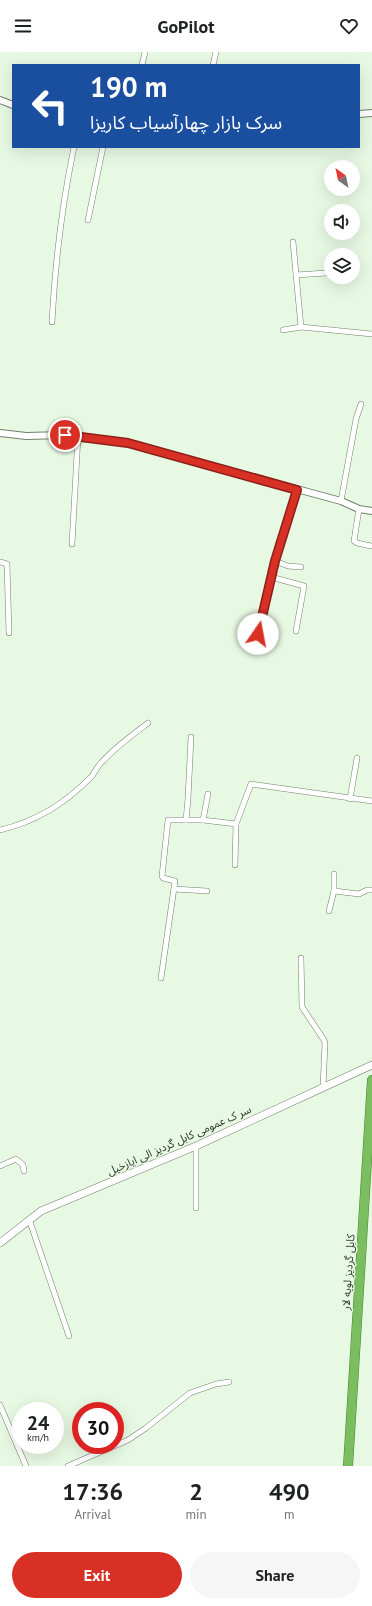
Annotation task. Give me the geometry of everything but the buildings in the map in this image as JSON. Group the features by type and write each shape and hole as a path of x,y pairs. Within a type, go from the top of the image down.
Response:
{"highway":[{"name":"کابل گردیز لویه لار","path":"348,1466 372,1080"}],"main road":[{"name":"سر ک عمومی کابل گردیز الی ایازخیل","path":"0,1243 41,1210 196,1146 372,1064"}],"street":[{"path":"142,64 145,52"},
{"path":"213,64 216,52"},
{"path":"0,100 12,105"},
{"path":"360,114 372,113"},
{"path":"52,322 53,296 65,192 74,148"},
{"path":"88,220 103,148"},
{"path":"292,242 300,327"},
{"path":"296,275 324,273"},
{"path":"283,330 300,327 372,334"},
{"path":"341,501 356,419 361,404"},
{"path":"0,433 26,436 78,436 128,443 341,501 359,509 372,511"},
{"path":"72,544 78,436"},
{"path":"258,634 275,561 297,490"},
{"path":"359,509 354,541 371,546"},
{"path":"275,561 288,566 301,567"},
{"path":"0,562 7,564 9,634"},
{"path":"271,577 304,586 296,631"},
{"path":"0,830 10,828 47,812 66,799 92,775 100,763 148,723"},
{"path":"186,820 191,737"},
{"path":"350,799 356,758"},
{"path":"234,865 236,824 251,784 372,801"},
{"path":"203,820 208,794"},
{"path":"161,978 175,880 162,878 168,820 203,820 236,824"},
{"path":"329,911 334,891 334,874"},
{"path":"174,890 207,891"},
{"path":"334,891 358,894 372,890"},
{"path":"301,958 302,1007 325,1043 323,1087"},
{"path":"196,1146 196,1208"},
{"path":"0,1166 16,1159 23,1165 24,1171"},
{"path":"29,1219 69,1336"},
{"path":"68,1466 128,1440 146,1428 190,1393 216,1384 229,1382"},
{"path":"0,1404 26,1466"}],"route":[{"path":"65,435 128,443 194,460 224,470 297,490 289,520 275,561 258,634"}]}
